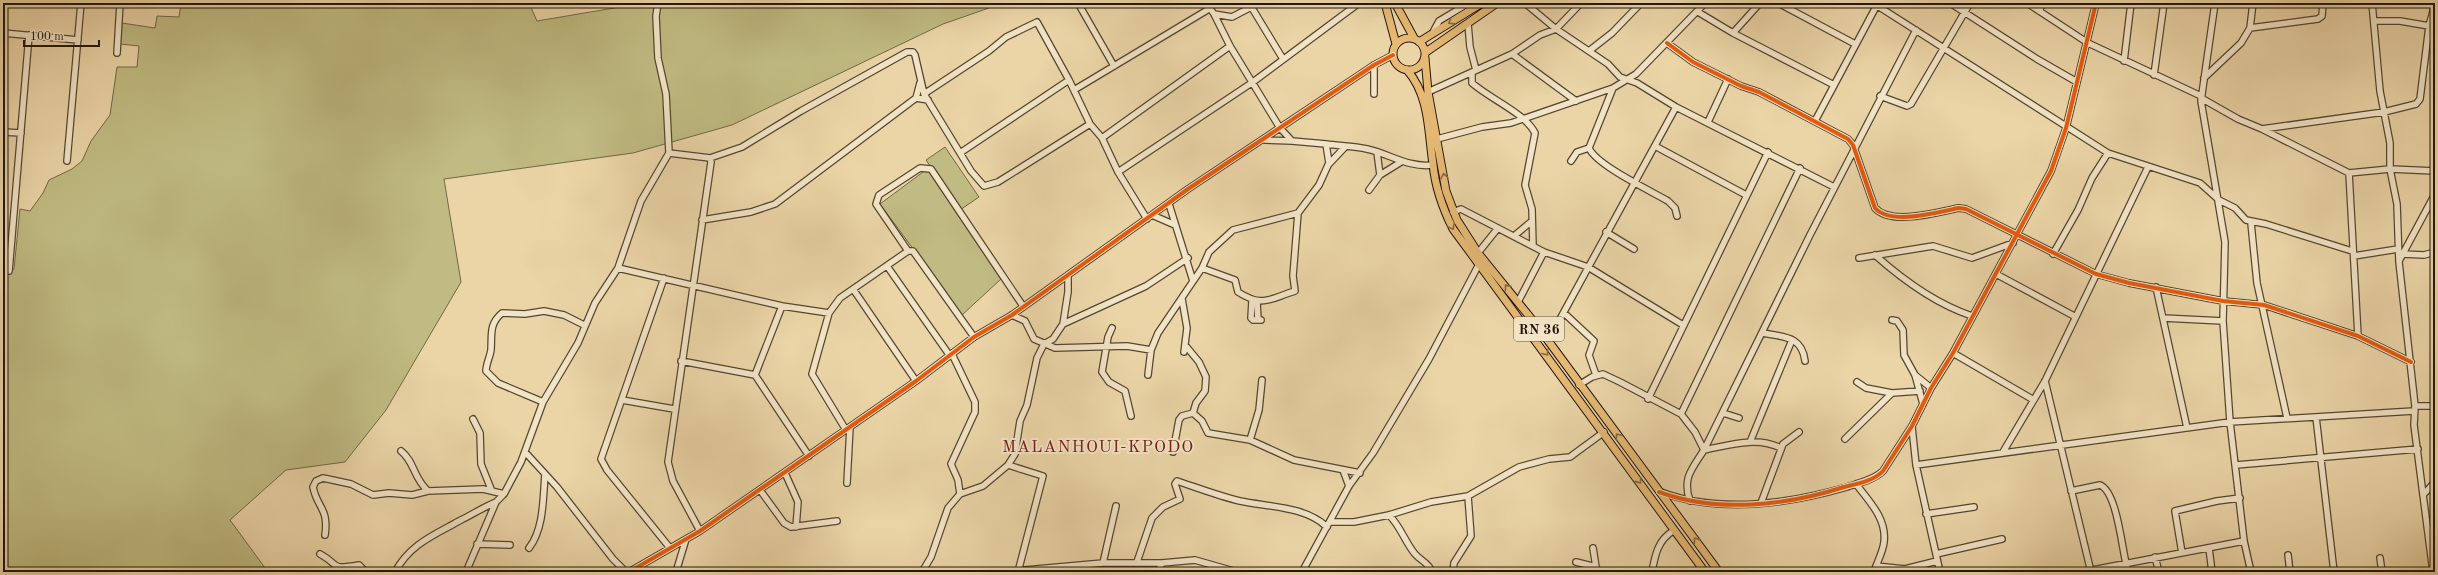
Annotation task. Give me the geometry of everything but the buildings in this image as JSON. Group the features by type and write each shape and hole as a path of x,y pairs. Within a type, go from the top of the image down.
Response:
{"main road":[{"path":"1385,3 1396,44 1393,55"},
{"name":"RN 36","path":"1395,3 1425,55 1428,92 1446,191 1452,212 1478,253 1548,341 1579,386 1718,572"},
{"path":"1396,44 1405,38 1416,40 1432,34 1482,3"},
{"path":"1407,70 1418,67 1425,55 1497,3"},
{"name":"RN 36","path":"1393,55 1397,65 1407,70 1422,95 1429,122 1433,165 1446,216 1453,229 1478,266 1510,304 1604,432 1673,531 1703,570"}],"street":[{"path":"67,161 81,3"},
{"path":"117,53 120,3"},
{"path":"466,572 496,502 504,494 525,452 543,402 578,343 584,325 618,268 641,201 669,153 666,94 658,58 656,16 658,3"},
{"path":"1078,3 1114,66"},
{"path":"1206,3 1214,14 1230,46 1280,128 1292,141"},
{"path":"1214,14 1223,16 1239,15 1250,5 1259,3"},
{"path":"1118,172 1253,82 1359,3"},
{"path":"1432,34 1439,21 1469,3"},
{"path":"1525,3 1556,29 1608,64 1620,77 1637,83 1676,107 1800,168 1834,187"},
{"path":"1428,92 1512,54 1540,35 1556,29 1581,3"},
{"path":"1588,51 1612,33 1641,3"},
{"path":"1437,139 1482,127 1511,123 1521,118 1613,88 1629,80 1706,3"},
{"path":"1734,33 1760,3"},
{"path":"1778,3 1855,44"},
{"path":"1950,3 2037,59 2077,82"},
{"path":"1880,96 1906,106 1911,104 1970,3"},
{"path":"2027,3 2088,43 2201,97 2238,119 2262,128 2349,173 2390,169 2435,171"},
{"path":"2039,11 2043,3"},
{"path":"1658,492 1690,501 1760,503 1795,501 1856,484 1880,474 1912,426 1931,388 1953,353 2051,171 2066,128 2088,43 2096,3"},
{"path":"2124,61 2131,3"},
{"path":"2154,75 2164,3"},
{"path":"2216,3 2201,97 2225,242 2223,321 2230,422 2244,542 2251,572"},
{"path":"2204,78 2236,49 2250,28 2254,3"},
{"path":"2250,28 2318,19 2322,16 2324,3"},
{"path":"2372,3 2384,112 2390,143 2390,169 2397,204 2399,262 2411,362 2423,495 2433,572"},
{"path":"1815,121 1876,4 2066,128 2108,153 2200,183 2219,200 2235,208 2251,222 2266,224 2353,253 2398,248"},
{"path":"2262,128 2384,112 2412,106 2418,102 2429,26 2435,4"},
{"path":"1250,5 1283,59"},
{"path":"1074,90 1209,9"},
{"path":"1698,12 1734,33 1834,85"},
{"path":"1219,23 1223,16"},
{"path":"2374,21 2400,21 2429,26"},
{"path":"924,94 989,51 1006,37 1037,22 1069,80 1090,124 1102,138 1118,172 1147,219"},
{"path":"1468,24 1474,71 1472,83"},
{"path":"1690,501 1686,488 1688,475 1704,450 1723,413 1834,187 1880,96 1916,30"},
{"path":"3,33 78,40"},
{"path":"9,271 29,35"},
{"path":"1667,43 1687,58 1728,79 1759,92 1848,139 1854,149 1875,208 1882,214 1901,217 1962,208 2096,274 2223,301 2264,305 2358,336 2411,362"},
{"path":"1102,138 1230,46"},
{"path":"669,153 710,158 742,147 801,111 907,52 913,52 915,55 924,94 943,122 960,154 981,184 989,186 998,182 1090,124"},
{"path":"1512,54 1576,101"},
{"path":"629,572 700,531 916,381 974,337 1012,315 1212,173 1265,140 1280,128 1374,65 1393,55"},
{"path":"1374,65 1374,94"},
{"path":"1462,77 1497,103 1515,111 1535,133 1525,185 1532,209 1533,246"},
{"path":"1708,122 1728,79"},
{"path":"702,220 751,212 775,204 916,98 921,80"},
{"path":"960,154 1069,80"},
{"path":"1613,88 1589,148 1593,156 1634,182 1668,201 1675,208 1677,216"},
{"path":"916,98 928,100"},
{"path":"1548,341 1606,232 1676,107"},
{"path":"3,132 21,133"},
{"path":"1265,140 1326,144 1377,152 1401,162 1422,166 1433,165"},
{"path":"1326,144 1328,165"},
{"path":"1655,146 1746,195"},
{"path":"1254,301 1295,291 1293,276 1298,213 1319,186 1328,165 1345,147"},
{"path":"1571,161 1577,152 1589,148"},
{"path":"1377,152 1380,175"},
{"path":"1648,399 1768,152"},
{"path":"2053,254 2078,210 2092,178 2108,153"},
{"path":"700,531 669,469 674,409 711,162 710,158"},
{"path":"1369,190 1380,175 1401,162"},
{"path":"908,251 876,204 876,200 879,195 920,168 926,167 931,169 1023,306"},
{"path":"2003,452 2032,398 2044,381 2074,316 2148,167"},
{"path":"1681,414 1800,168"},
{"path":"2349,173 2358,336"},
{"path":"2399,262 2435,194"},
{"path":"1170,204 1174,225 1188,258 1193,281"},
{"path":"1452,212 1461,209 1544,252 1588,267 1683,325"},
{"path":"1148,375 1151,350 1158,333 1202,268 1209,252 1234,230 1298,213"},
{"path":"1152,215 1174,225"},
{"path":"1514,236 1532,221"},
{"path":"2251,222 2257,283 2264,305 2287,418"},
{"path":"1478,253 1498,228"},
{"path":"1606,232 1634,249"},
{"path":"1859,258 1875,254 1937,246 1972,258 2013,243"},
{"path":"847,483 848,428 812,374 829,313 840,298 908,251 913,251 974,337"},
{"path":"1518,302 1544,252"},
{"path":"2403,254 2424,255 2435,252"},
{"path":"1875,254 1890,268 1935,299 1972,316"},
{"path":"1063,324 1146,286 1188,258"},
{"path":"887,266 951,355 975,402 975,412 951,464 958,480 960,494"},
{"path":"1302,572 1349,486 1360,473 1429,359 1478,266"},
{"path":"618,268 782,306 829,313"},
{"path":"1202,268 1235,280 1238,285 1238,291 1254,301 1260,320"},
{"path":"1996,274 2074,316"},
{"path":"922,572 931,557 948,508 960,494 983,486 1008,465 1015,454 1020,421 1027,406 1037,358 1044,344 1053,339 1063,324 1068,297 1068,275"},
{"path":"664,278 601,456 602,462 670,548"},
{"path":"2156,287 2187,428"},
{"path":"853,289 916,381"},
{"path":"1182,299 1187,328 1184,352"},
{"path":"755,375 782,306"},
{"path":"543,402 498,383 486,371 491,349 490,330 494,322 502,313 525,314 544,311 564,315 584,325"},
{"path":"1564,312 1594,341 1589,356 1596,375"},
{"path":"1012,315 1025,321 1034,339 1055,348 1127,346 1151,350"},
{"path":"2163,318 2223,321"},
{"path":"1892,320 1897,321 1903,330 1904,355 1915,375 1923,404"},
{"path":"1112,328 1102,372 1109,382 1125,391 1131,416"},
{"path":"1762,333 1798,342 1804,349 1805,361"},
{"path":"1750,442 1792,340"},
{"path":"1185,345 1199,362 1206,377 1206,391 1196,404 1193,413"},
{"path":"1953,353 2032,398"},
{"path":"681,362 755,375 810,456"},
{"path":"1579,386 1596,375 1603,374 1609,377 1648,399 1681,414 1695,432 1704,450"},
{"path":"1915,375 1931,388"},
{"path":"1250,440 1259,410 1262,380"},
{"path":"2044,381 2090,571"},
{"path":"1857,382 1866,388 1892,393 1920,391"},
{"path":"1845,439 1892,393"},
{"path":"622,400 674,409"},
{"path":"1916,465 2230,422 2316,416 2354,416 2435,406"},
{"path":"1173,452 1179,420 1186,414 1193,413 1202,421 1208,433 1250,440 1294,460 1360,473"},
{"path":"1723,413 1739,418"},
{"path":"2316,416 2334,572"},
{"path":"473,419 480,433 481,464 491,489"},
{"path":"1912,426 1916,465 1940,572"},
{"path":"1330,522 1354,522 1389,515 1431,502 1468,496 1519,468 1549,459 1570,457 1604,432"},
{"path":"1760,503 1781,448 1786,441 1799,432"},
{"path":"1704,450 1750,442 1771,443 1781,448"},
{"path":"2236,464 2320,456 2340,458 2418,449"},
{"path":"401,452 409,458 417,479 428,491"},
{"path":"525,452 545,474 613,559 626,572"},
{"path":"1008,465 1043,476 1018,571"},
{"path":"1343,470 1349,486"},
{"path":"785,473 798,502 796,527"},
{"path":"528,548 533,542 538,528 545,474"},
{"path":"325,535 325,511 316,497 313,486 316,481 323,478 351,484 373,495 389,493 412,495 428,491 491,489 504,494"},
{"path":"1137,562 1152,518 1163,507 1180,500 1175,484 1177,481 1239,501 1290,510 1318,518 1327,527"},
{"path":"2423,495 2435,482"},
{"path":"1856,484 1876,510 1882,524 1884,541 1874,572"},
{"path":"2071,491 2100,485 2106,488 2116,510 2125,563 2128,572"},
{"path":"1676,498 1686,488"},
{"path":"760,490 784,524 793,528 837,521"},
{"path":"1453,572 1454,563 1470,536 1468,496"},
{"path":"2182,553 2175,511 2217,501 2240,498"},
{"path":"394,572 410,550 425,538 479,509 496,502"},
{"path":"1104,563 1116,506"},
{"path":"1926,514 1974,507"},
{"path":"1389,515 1401,530 1416,556 1427,564 1432,572"},
{"path":"1652,572 1657,549 1666,535 1673,531"},
{"path":"676,572 686,539"},
{"path":"1936,554 2002,540"},
{"path":"2082,572 2155,557 2244,542"},
{"path":"477,544 510,545"},
{"path":"1576,562 1597,569 1593,548"},
{"path":"2209,548 2212,572"},
{"path":"320,554 335,566 342,568 359,565 366,572"},
{"path":"2288,555 2290,572"},
{"path":"2155,557 2159,572"},
{"path":"2380,558 2382,572"},
{"path":"1003,572 1104,563 1162,563 1195,560 1237,572"},
{"path":"1876,566 1905,570 1937,561"},
{"path":"1158,572 1162,563"}],"shaded area":[{"path":"181,3 529,3 537,21 626,6 632,3 996,3 989,8 943,24 732,125 633,153 444,179 461,282 386,410 345,462 286,470 230,520 268,572 3,572 3,275 7,275 14,269 20,209 30,211 43,193 49,180 72,169 82,161 91,141 110,115 117,67 137,67 139,46 120,44 122,23 155,28 157,16 179,17"},
{"path":"945,147 979,197 960,210 926,160"},
{"path":"927,169 1001,279 962,315 880,204"}],"cycle path":[{"path":"1659,492 1681,499 1727,505 1775,502 1821,494 1870,480 1883,471 1912,426 1931,388 1953,353 2051,171 2066,128 2096,3"},
{"path":"1667,43 1693,62 1741,86 1759,92 1848,139 1853,145 1875,208 1882,213 1903,217 1927,215 1959,208 1966,209 2096,274 2129,283 2223,301 2264,305 2358,336 2411,362"},
{"path":"629,572 700,531 916,381 974,337 1012,315 1188,189 1374,65 1393,55"}],"district":[{"name":"MALANHOUI-KPODO","path":"1098,446"}]}
